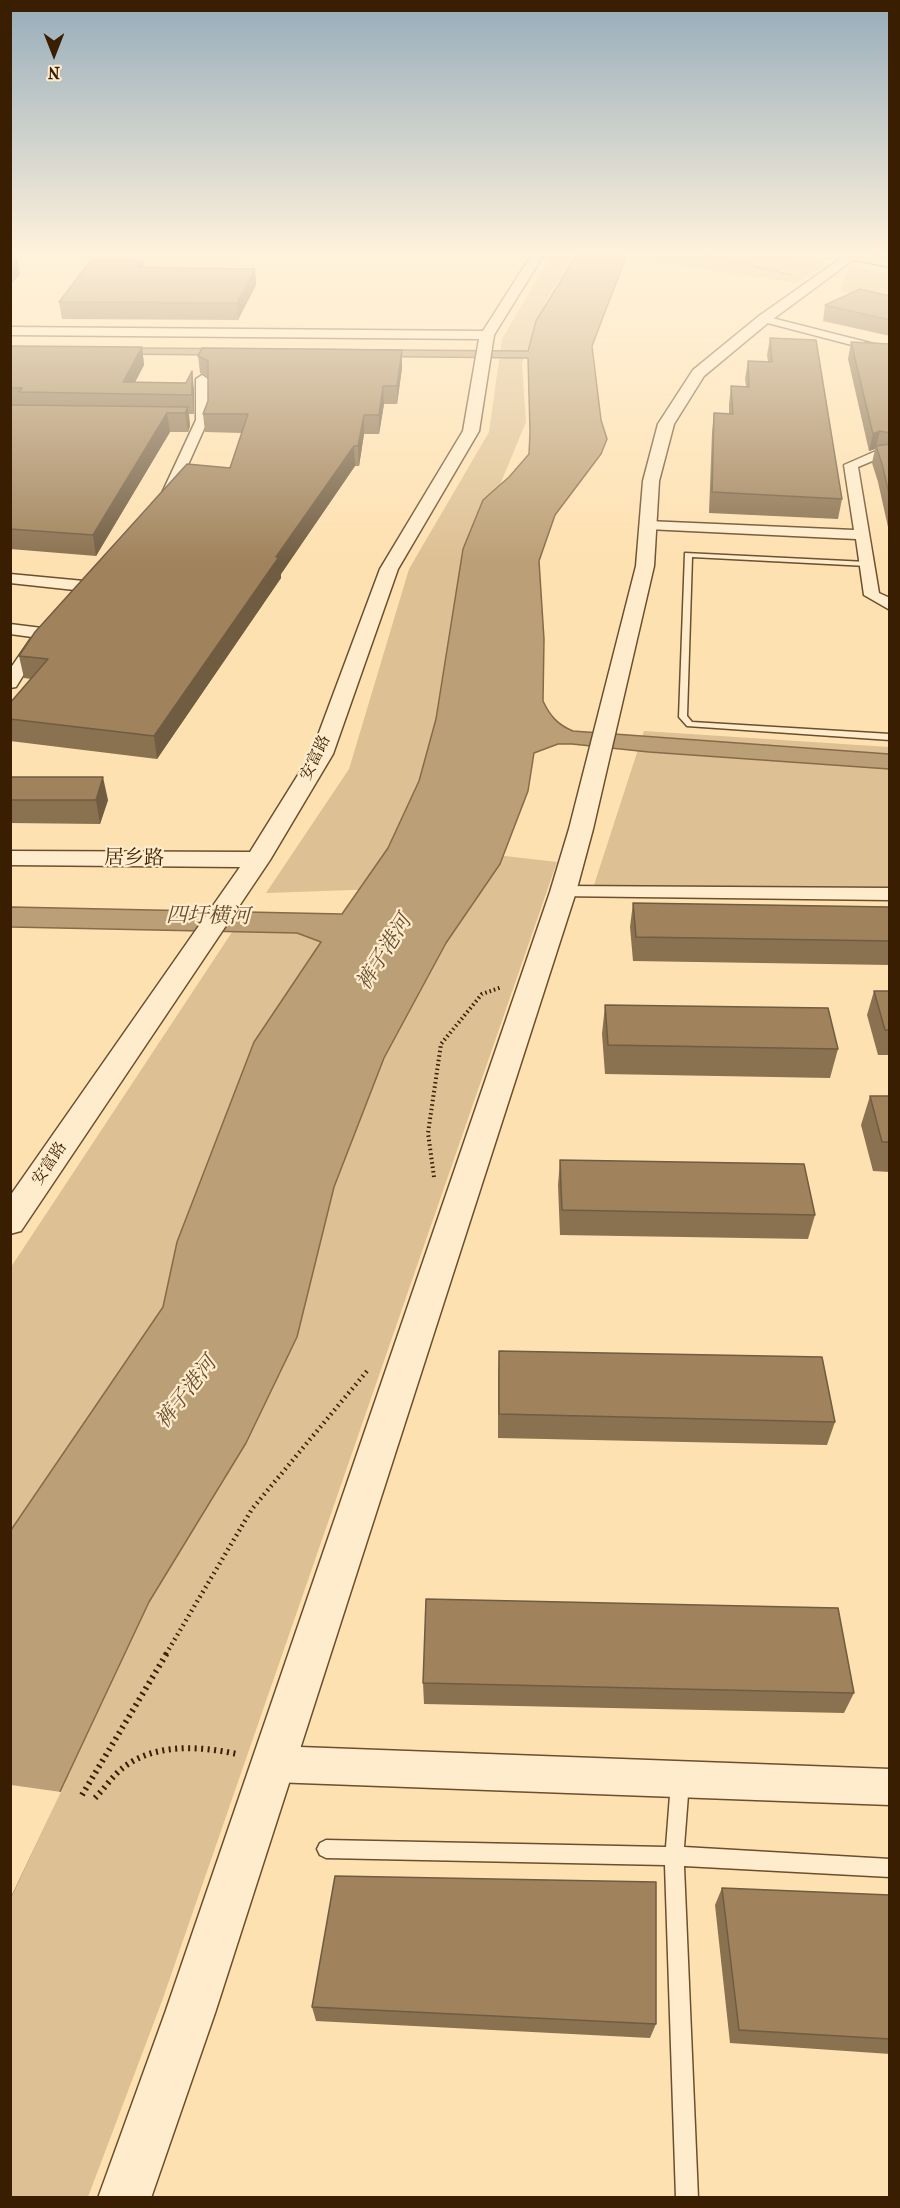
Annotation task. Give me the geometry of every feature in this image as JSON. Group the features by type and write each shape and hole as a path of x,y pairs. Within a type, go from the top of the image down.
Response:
{"street":[{"name":"安富路","path":"10,1222 258,860 322,754 389,569 471,431 484,357"},
{"path":"124,2198 190,2013 563,892 603,741 645,566 651,481 666,424 698,373 718,357"},
{"path":"145,519 168,494 196,420 202,379"},
{"path":"890,456 876,455 851,465 872,595 890,605"},
{"path":"647,525 862,535"},
{"path":"10,578 88,582 70,602"},
{"path":"10,629 46,629 10,683"},
{"name":"居乡路","path":"10,858 258,860"},
{"path":"563,892 890,894"},
{"path":"273,1764 890,1787"}],"lane":[{"path":"867,564 687,555 683,717 690,724 890,737"},
{"path":"680,1780 674,1856 687,2198"},
{"path":"326,1849 674,1856 890,1868"}],"path":[{"path":"435,1178 428,1133 441,1044 482,994 535,976"},
{"path":"82,1795 252,1509 374,1364"},
{"path":"95,1798 125,1766 158,1750 214,1748 273,1764"}],"shaded area":[{"path":"499,357 524,357 522,363 526,422 485,521 459,730 380,889 266,893 349,769 409,569 489,432"},
{"path":"644,731 889,747 889,888 594,885"},
{"path":"479,853 557,862 162,2001 88,2197 11,2198 11,1719 352,1081"},
{"path":"238,923 357,926 163,1307 11,1530 11,1267"}],"water":[{"path":"429,357 593,357 601,420 607,439 601,454 555,515 539,561 544,639 543,701 555,719 573,731 889,754 889,769 649,752 572,744 558,744 534,753 528,791 500,864 446,943 384,1058 334,1187 297,1337 246,1443 149,1602 11,1896 11,1530 163,1307 177,1242 254,1042 321,942 297,933 11,927 11,907 342,914 388,848 419,781 436,719 463,549 483,500 509,477 529,454 528,358"}],"pier":[{"path":"10,1785 61,1792 10,1899"}],"building":[{"path":"10,357 137,357 123,382 186,383 192,371 192,395 19,392 22,388 10,388"},
{"path":"200,357 401,357 397,386 383,386 379,415 364,415 358,446 354,446 154,736 10,719 10,703 48,659 19,656 35,632 187,464 230,468 248,414 203,414 208,401 208,361"},
{"path":"772,357 819,357 842,499 712,492 714,413 733,414 731,386 749,387 748,361 772,362"},
{"path":"855,357 890,357 890,433 880,431 873,434"},
{"path":"11,405 188,407 185,413 167,413 93,535 10,529"},
{"path":"890,444 890,498 876,446"},
{"path":"10,777 103,777 96,800 10,800"},
{"path":"633,903 890,907 890,941 636,937"},
{"path":"874,991 890,991 890,1030 885,1030"},
{"path":"605,1005 828,1008 838,1049 608,1045"},
{"path":"870,1096 890,1096 890,1142 882,1142"},
{"path":"560,1160 804,1164 815,1215 562,1210"},
{"path":"499,1351 822,1357 835,1422 499,1414"},
{"path":"426,1599 838,1608 854,1693 423,1683"},
{"path":"335,1876 656,1882 656,2024 312,2007"},
{"path":"722,1888 890,1895 890,2039 739,2030"}],"water label":[{"name":"四圩横河","path":"208,917"},
{"name":"裤子港河","path":"385,953"},
{"name":"裤子港河","path":"187,1393"}]}
